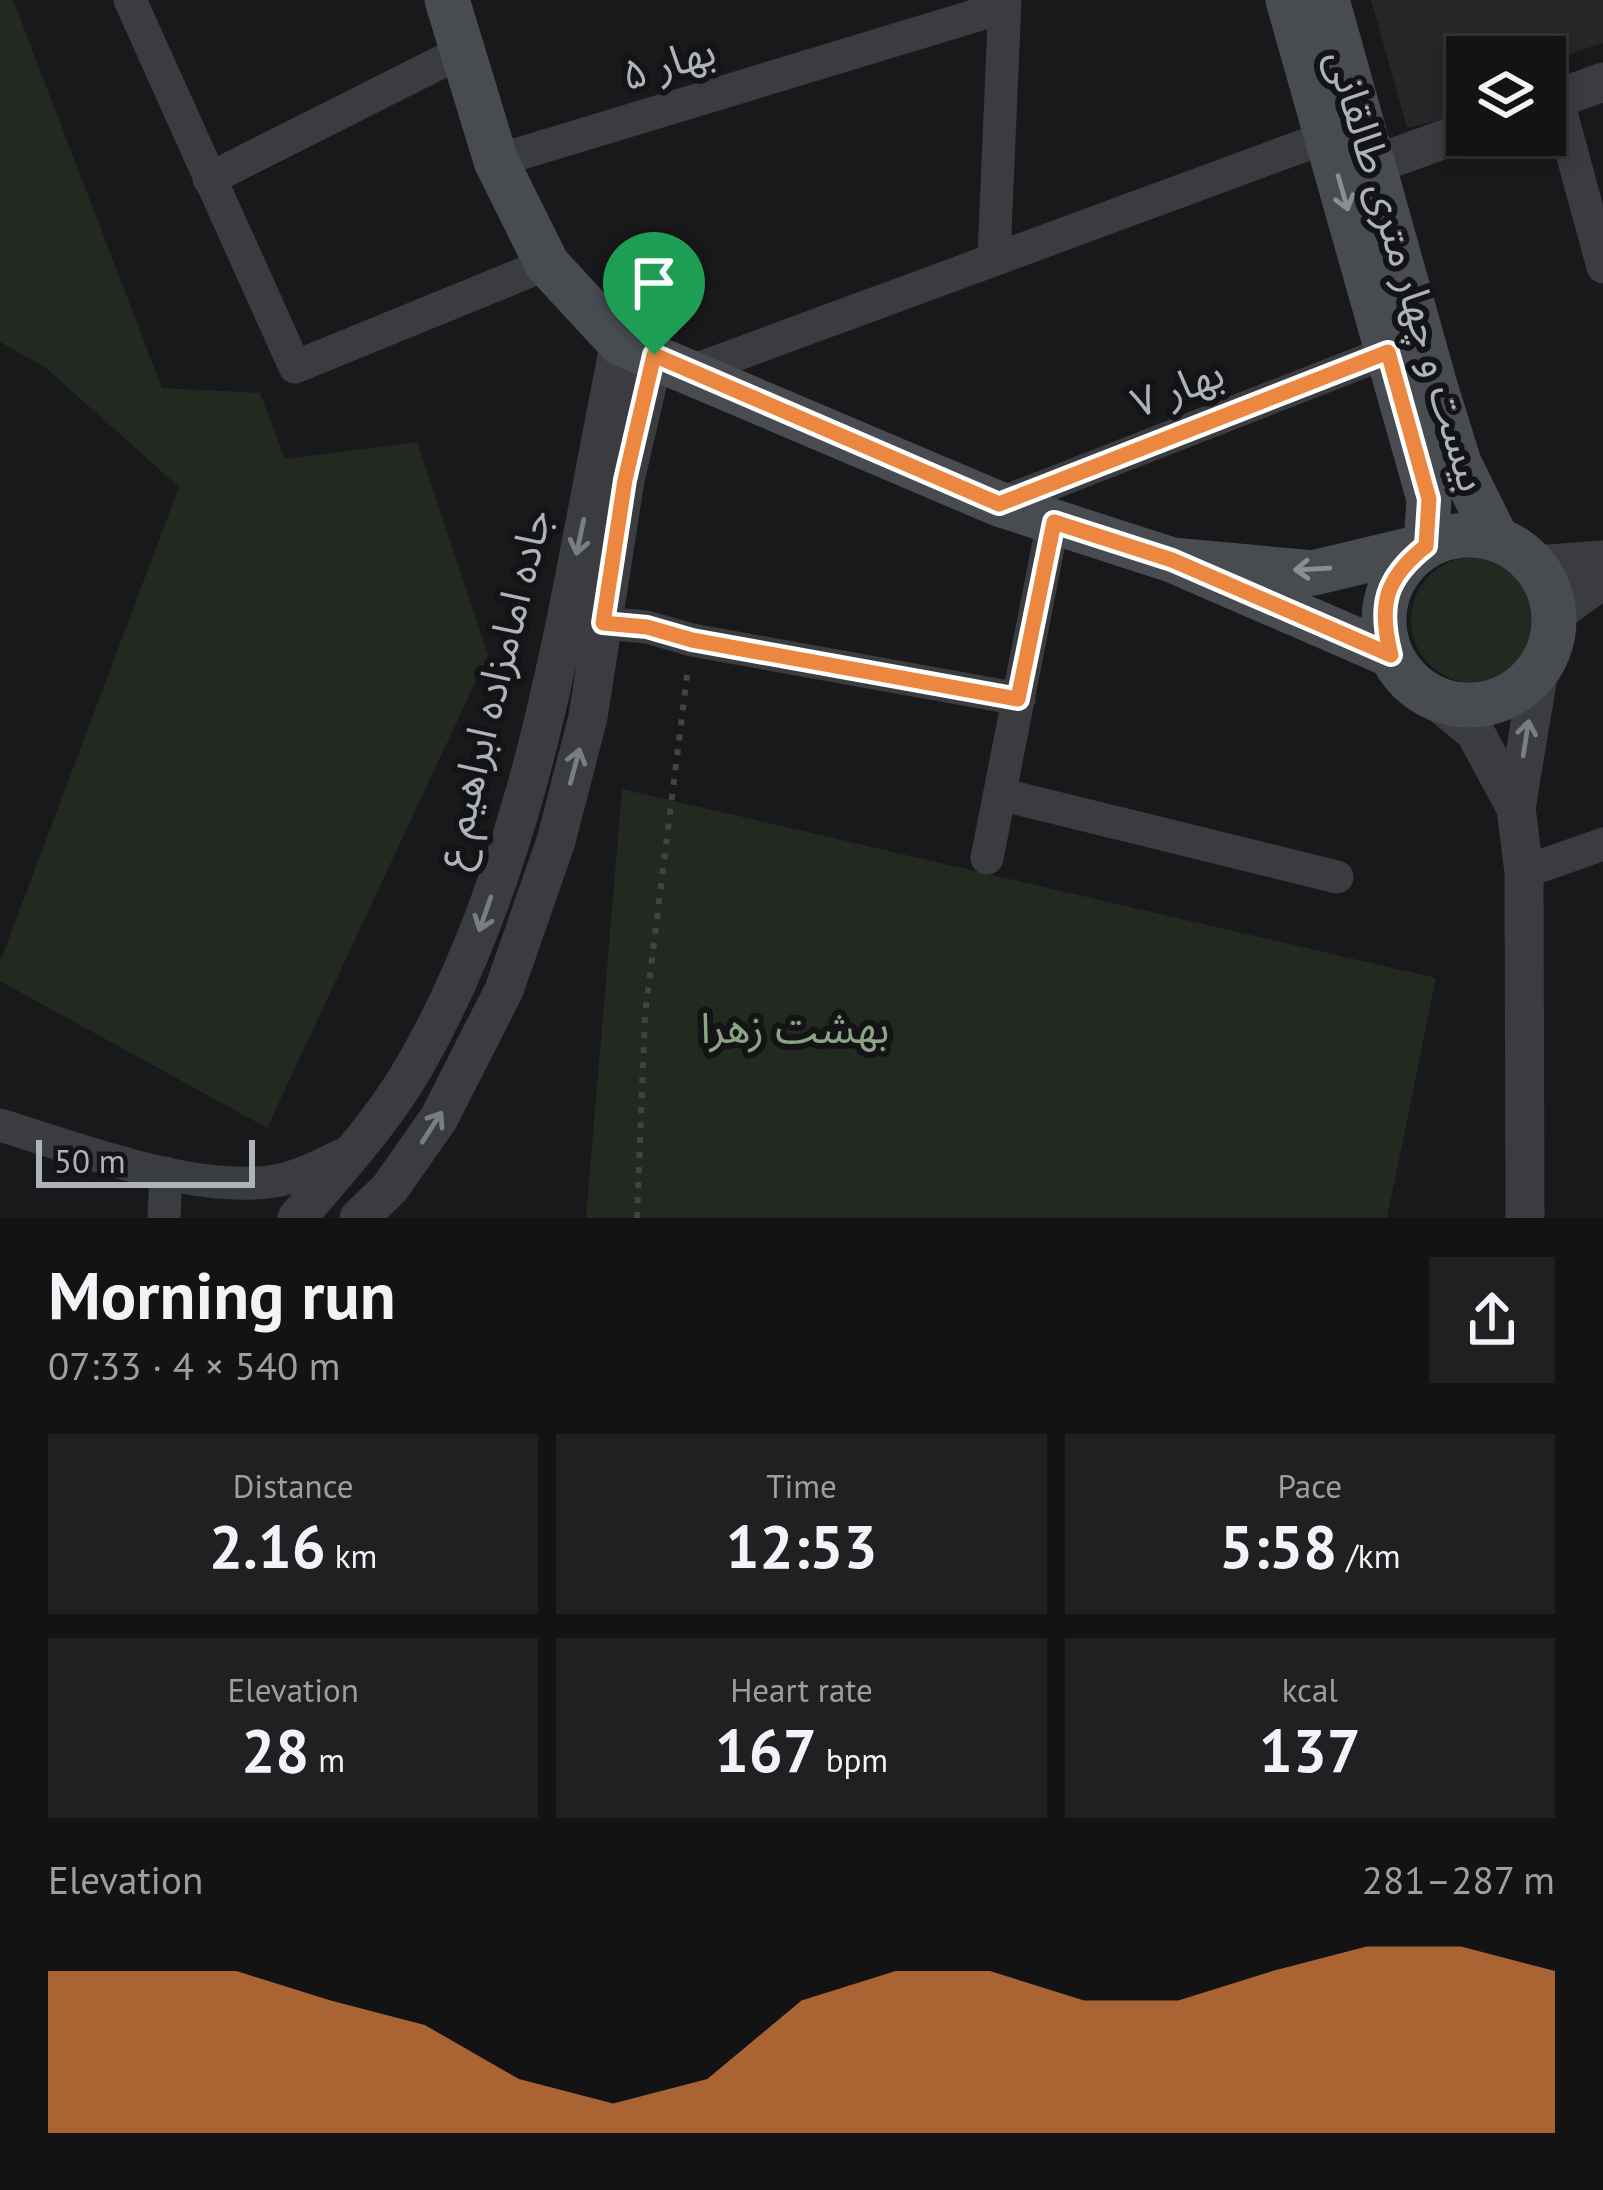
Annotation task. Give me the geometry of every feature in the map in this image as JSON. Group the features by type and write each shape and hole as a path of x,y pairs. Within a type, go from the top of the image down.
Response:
{"main road":[{"path":"447,0 496,161 547,264 655,356 999,504 1172,560 1391,655"},
{"name":"بیست و چهار متری طالقانی","path":"1288,0 1429,499 1426,546"},
{"name":"بیست و چهار متری طالقانی","path":"1327,0 1460,463 1496,538"},
{"path":"1172,560 1313,573 1460,536 1496,538 1535,565 1548,585 1555,614 1551,646 1539,670 1522,687 1501,699 1466,704 1431,697 1407,680 1391,655 1384,626 1385,602 1407,560 1426,546"}],"street":[{"path":"130,0 296,368 547,264"},
{"path":"994,257 1005,4"},
{"name":"بهار ۵","path":"496,161 1005,4"},
{"path":"209,179 463,51"},
{"path":"1566,95 1603,82"},
{"path":"655,356 994,257 1327,137"},
{"path":"1373,165 1446,139"},
{"path":"1566,148 1603,268"},
{"name":"بهار ۷","path":"999,504 1388,352"},
{"name":"جاده امامزاده ابراهیم ع","path":"359,1218 389,1188 439,1118 504,990 556,841 588,717 625,480 655,356"},
{"name":"جاده امامزاده ابراهیم ع","path":"297,1218 413,1070 473,950 519,812 550,681 655,356"},
{"path":"987,858 1054,522"},
{"path":"1535,565 1603,560"},
{"path":"1555,614 1603,579"},
{"path":"603,623 647,627 692,640 1018,699"},
{"path":"1525,1218 1524,872 1516,808 1539,670"},
{"path":"1431,697 1475,732 1516,808"},
{"path":"1000,794 1337,877"},
{"path":"1524,872 1603,844"},
{"path":"0,1125 166,1173 232,1182 278,1181 353,1150"},
{"path":"164,1218 166,1173"}],"path":[{"path":"637,1218 646,1015 692,640"}],"shaded area":[{"path":"1371,0 1603,0 1603,43 1566,55 1566,36 1446,36 1446,119 1407,128"}],"green space":[{"path":"0,0 13,0 162,388 260,393 285,459 417,442 488,655 267,1128 0,981 0,962 179,487 46,368 0,342"},
{"path":"1474,557 1498,562 1519,575 1532,596 1537,620 1532,644 1519,665 1498,678 1474,683 1450,678 1429,665 1416,644 1411,620 1416,596 1429,575 1450,562"},
{"name":"بهشت زهرا","path":"622,789 1436,978 1387,1218 586,1218"}],"route":[{"path":"1388,352 1429,499 1426,546 1407,560 1385,602 1384,626 1391,655 1172,560 1054,522 1018,699 692,640 647,627 603,623 625,480 654,355 999,504 1388,352"}]}
